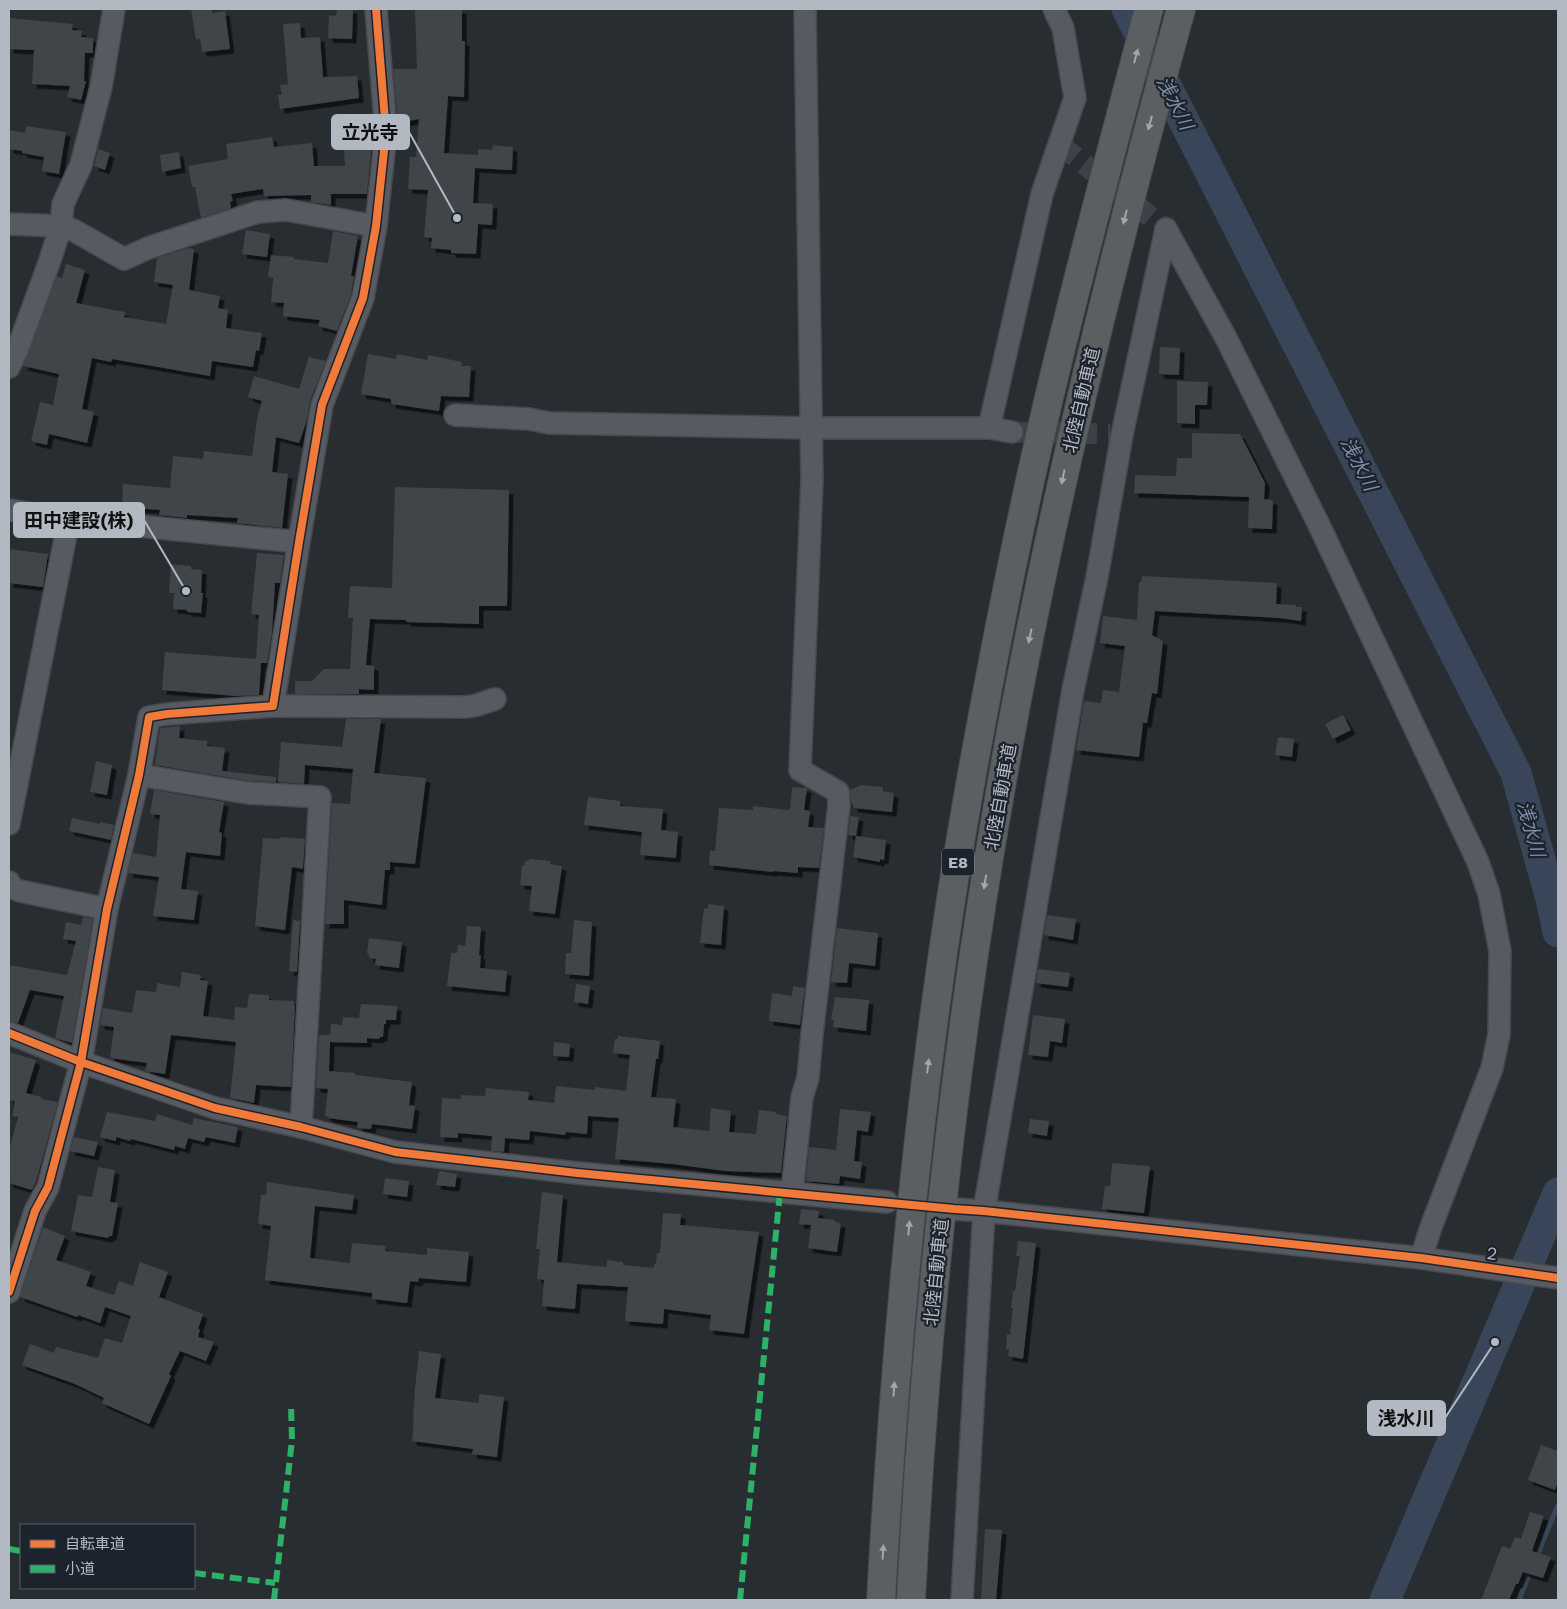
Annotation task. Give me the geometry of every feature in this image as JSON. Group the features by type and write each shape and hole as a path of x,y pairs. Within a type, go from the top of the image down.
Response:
{"highway":[{"name":"北陸自動車道","path":"881,1600 894,1384 905,1264 931,1044 972,777 1020,533 1051,388 1149,9"},
{"name":"北陸自動車道","path":"911,1600 924,1386 949,1141 980,910 1000,791 1050,540 1106,293 1181,9"}],"street":[{"path":"9,367 35,302 61,226 63,204 81,165 102,87 114,9"},
{"path":"273,706 298,542 322,405 363,298 376,226 386,132 376,9"},
{"path":"792,1192 802,1097 808,1078 839,805 838,792 800,770 812,480 805,9"},
{"path":"988,428 1042,194 1075,98 1064,28 1054,9"},
{"path":"9,224 61,226 72,230 124,259 148,248 258,212 286,210 376,226"},
{"path":"962,1600 984,1211 1073,690 1098,578 1116,434 1166,229 1226,338 1319,525 1478,862 1489,894 1500,951 1499,1034 1492,1068 1421,1258"},
{"path":"455,416 529,419 549,423 811,428 988,428 1012,432"},
{"path":"9,510 69,519 298,542"},
{"path":"9,824 69,519"},
{"path":"9,1292 35,1211 48,1187 81,1062 107,909 139,775 149,717 273,706 466,706 477,705 495,699"},
{"path":"139,775 248,794 320,797 301,1127"},
{"path":"9,882 12,888 20,891 107,909"},
{"path":"9,1033 81,1062 215,1108 301,1127 394,1152 887,1202"},
{"name":"2","path":"954,1209 1421,1258 1558,1278"}],"building":[{"path":"191,9 212,9 212,13 225,11 230,49 202,52 200,39 196,40"},
{"path":"337,9 353,9 352,39 328,38 329,15 336,16"},
{"path":"415,9 462,9 462,41 465,41 464,97 448,96 444,153 478,155 478,149 492,150 493,145 513,147 512,170 475,168 473,203 493,204 492,225 478,224 476,254 451,253 451,250 431,248 432,238 424,237 428,190 408,189 410,157 416,157 419,119 398,123 393,69 417,69"},
{"path":"9,18 73,24 72,30 82,31 81,37 93,38 93,53 85,53 84,81 86,81 81,100 67,97 70,86 32,84 34,50 9,49"},
{"path":"300,23 301,38 320,37 323,77 357,76 359,98 280,109 278,95 282,95 280,85 288,84 283,24"},
{"path":"372,117 373,132 367,194 331,194 331,205 311,202 311,195 264,196 263,189 231,194 233,201 230,202 231,208 201,218 195,187 192,187 188,166 228,159 226,144 272,137 274,147 312,143 314,166 345,166 342,123"},
{"path":"26,126 66,132 59,174 42,171 44,157 9,149 9,130 25,133"},
{"path":"98,149 110,153 105,170 94,166"},
{"path":"179,152 181,168 162,172 160,155"},
{"path":"246,230 270,234 267,257 242,254"},
{"path":"333,231 358,236 351,276 354,276 351,295 337,331 318,326 320,320 283,316 284,303 271,302 273,278 268,277 271,255 328,263"},
{"path":"188,248 194,249 189,290 220,296 218,308 228,310 226,328 262,333 259,351 256,350 253,367 212,361 210,376 112,359 111,362 92,358 82,409 94,412 87,443 49,434 47,445 31,441 40,402 53,405 59,374 23,366 57,276 62,278 66,264 85,270 76,303 125,312 124,317 166,324 173,285 154,282 157,258"},
{"path":"1160,347 1180,348 1179,375 1159,374"},
{"path":"368,354 396,359 397,354 427,360 428,355 462,362 461,366 471,366 469,397 441,396 439,411 392,404 391,399 361,394"},
{"path":"309,357 326,361 310,401 307,420 299,443 276,437 272,472 288,474 282,528 237,523 238,518 187,515 187,518 159,515 160,510 122,507 123,484 170,488 173,456 203,459 204,451 252,456 257,419 262,401 248,397 254,376 299,389"},
{"path":"1177,381 1208,382 1207,405 1195,405 1195,424 1177,423"},
{"path":"1192,433 1240,434 1265,483 1264,499 1273,500 1272,529 1248,528 1249,497 1134,493 1135,475 1176,476 1177,458 1191,458 1192,456"},
{"path":"395,487 509,490 507,606 479,606 479,624 370,619 366,665 374,666 374,690 359,689 359,694 295,694 295,681 312,681 324,669 350,669 353,618 348,618 350,586 392,588"},
{"path":"9,549 48,554 43,587 9,583"},
{"path":"257,553 284,555 280,583 275,583 272,633 267,663 261,663 259,695 236,696 162,690 165,652 256,659 259,615 251,614"},
{"path":"171,564 191,566 191,569 202,570 201,593 203,593 201,613 173,609 174,593 169,593"},
{"path":"1142,576 1277,583 1276,604 1302,607 1301,621 1155,611 1152,635 1163,641 1157,694 1152,693 1147,723 1143,723 1139,757 1076,750 1084,701 1101,703 1103,690 1119,692 1125,646 1100,643 1103,616 1137,620 1139,582 1141,582"},
{"path":"1343,715 1351,730 1333,739 1325,724"},
{"path":"346,719 381,719 374,773 426,778 415,864 390,862 390,870 385,870 382,905 344,900 344,924 325,924 332,803 350,804 353,769 305,765 304,784 278,782 281,742 342,747"},
{"path":"180,726 179,738 207,741 207,746 225,748 222,771 276,777 276,782 249,781 155,765 160,728"},
{"path":"1278,737 1294,739 1292,757 1275,755"},
{"path":"96,761 112,765 107,795 90,792"},
{"path":"861,785 883,787 883,791 894,793 892,812 854,808 850,790"},
{"path":"792,787 807,788 804,810 810,811 808,827 824,828 819,868 798,867 798,873 709,865 710,851 715,851 719,808 753,810 753,806 788,810 790,809"},
{"path":"154,790 224,802 219,832 222,833 220,856 186,852 181,889 198,891 194,920 153,916 159,877 128,873 133,853 156,857 160,815 150,814"},
{"path":"588,797 620,801 620,806 663,809 661,830 678,832 676,858 640,855 642,832 584,825"},
{"path":"850,816 859,817 856,836 848,835"},
{"path":"72,818 114,825 111,840 69,831"},
{"path":"856,836 886,840 884,860 880,859 880,862 853,857"},
{"path":"281,837 305,839 303,869 292,867 285,930 255,926 263,838 280,839"},
{"path":"529,859 550,861 550,864 562,866 555,914 529,911 532,886 520,885 522,865 524,866 525,861 529,861"},
{"path":"708,904 724,906 721,945 700,943 704,908 708,909"},
{"path":"1047,915 1076,919 1073,940 1044,935"},
{"path":"83,917 93,919 72,1043 55,1038 64,996 30,990 18,1023 9,1021 9,965 67,975 76,941 63,939 66,922 81,925"},
{"path":"293,920 300,921 297,972 289,971"},
{"path":"574,920 592,922 589,976 565,974 566,953 571,953"},
{"path":"467,926 481,927 480,968 507,971 505,992 447,986 451,953 457,953 458,945 465,946"},
{"path":"837,928 878,933 875,966 849,963 847,983 831,982"},
{"path":"369,938 402,942 399,968 375,965 376,959 369,958 367,953"},
{"path":"1038,969 1070,973 1068,987 1036,983"},
{"path":"182,972 201,975 200,980 208,981 203,1016 234,1020 235,1007 247,1008 249,994 269,995 269,1000 294,1001 291,1087 256,1085 254,1103 230,1098 236,1042 171,1035 165,1074 145,1071 147,1063 110,1058 114,1027 100,1025 103,1008 132,1013 136,990 156,992 157,983 180,987"},
{"path":"576,984 590,986 588,1004 574,1002"},
{"path":"793,986 805,988 800,1025 769,1021 772,993 792,996"},
{"path":"835,997 869,1000 866,1031 833,1027 834,1020 831,1020"},
{"path":"361,1004 397,1006 396,1020 386,1020 383,1037 379,1039 367,1038 367,1043 330,1042 329,1071 412,1082 409,1105 415,1106 412,1129 372,1124 371,1129 357,1128 358,1122 325,1116 328,1089 316,1088 319,1035 330,1035 331,1024 342,1025 343,1017 359,1018"},
{"path":"1033,1015 1065,1019 1062,1043 1050,1041 1048,1057 1028,1055"},
{"path":"618,1036 660,1041 651,1097 676,1099 673,1127 709,1131 711,1108 731,1111 729,1132 756,1134 759,1110 776,1112 776,1114 787,1116 781,1173 725,1171 615,1159 619,1118 588,1116 587,1134 566,1132 565,1135 530,1131 529,1140 505,1138 504,1152 491,1151 492,1136 458,1133 458,1138 440,1137 442,1098 461,1099 461,1095 485,1096 486,1088 529,1092 528,1100 554,1103 556,1086 595,1090 595,1087 626,1091 630,1055 613,1053 615,1039 618,1039"},
{"path":"554,1042 570,1044 569,1057 553,1056"},
{"path":"9,1052 36,1060 26,1093 58,1102 36,1182 32,1190 9,1183 9,1150 18,1117 12,1116 15,1101 9,1100"},
{"path":"840,1109 871,1112 868,1132 857,1130 854,1161 862,1162 860,1179 840,1176 839,1184 806,1181 809,1147 836,1150"},
{"path":"107,1112 155,1121 157,1114 192,1125 194,1118 238,1127 235,1143 206,1137 204,1142 188,1138 185,1149 175,1146 174,1150 131,1139 130,1141 116,1137 116,1141 100,1137"},
{"path":"1030,1119 1049,1121 1047,1136 1028,1133"},
{"path":"74,1137 98,1142 94,1156 70,1151"},
{"path":"1112,1163 1150,1166 1144,1213 1102,1209 1105,1186 1110,1186"},
{"path":"98,1167 115,1170 110,1202 118,1203 112,1236 108,1238 71,1231 78,1195 92,1197"},
{"path":"439,1171 457,1174 455,1187 436,1185"},
{"path":"385,1178 409,1181 407,1197 383,1194"},
{"path":"267,1182 354,1195 352,1210 315,1206 310,1258 350,1263 352,1243 386,1246 385,1251 427,1255 427,1248 469,1252 466,1282 419,1278 418,1282 410,1281 407,1303 372,1299 372,1293 265,1280 271,1226 258,1224 261,1195 266,1195"},
{"path":"542,1192 563,1195 557,1262 607,1267 607,1260 623,1262 623,1265 654,1268 657,1253 660,1253 663,1213 681,1214 680,1225 759,1232 744,1334 709,1330 711,1315 664,1309 663,1324 625,1321 628,1287 577,1284 575,1309 542,1306 544,1280 537,1279 540,1249 536,1249"},
{"path":"801,1209 819,1211 818,1218 835,1220 835,1222 841,1223 837,1252 808,1248 811,1225 799,1224"},
{"path":"43,1227 65,1236 56,1260 91,1272 86,1286 114,1295 119,1281 133,1286 140,1262 168,1272 159,1297 203,1314 198,1329 200,1330 198,1337 214,1342 206,1361 180,1351 149,1424 102,1403 104,1398 75,1384 22,1365 30,1344 54,1353 56,1347 98,1358 105,1338 122,1343 131,1316 105,1307 100,1323 20,1297"},
{"path":"1018,1241 1036,1243 1023,1359 1008,1356 1009,1349 1006,1349 1007,1334 1010,1335 1013,1291 1015,1291 1020,1256 1016,1256"},
{"path":"419,1351 441,1354 435,1398 479,1403 479,1394 504,1397 497,1457 472,1454 473,1449 412,1441"},
{"path":"1541,1445 1558,1451 1558,1482 1555,1490 1528,1480"},
{"path":"1530,1512 1544,1516 1532,1551 1551,1557 1543,1578 1523,1572 1509,1600 1481,1600 1502,1546 1510,1549 1515,1537 1521,1539"},
{"path":"985,1529 1002,1530 996,1600 981,1600"}],"waterway":[{"name":"浅水川","path":"1127,9 1516,773 1551,899 1558,932"},
{"name":"浅水川","path":"1385,1600 1558,1193"},
{"path":"1536,1558 1558,1505"},
{"path":"1520,1600 1532,1568"}],"tunnel":[{"path":"1059,144 1166,229"},
{"path":"1012,432 1110,434"}],"marked path":[{"path":"740,1600 780,1192"},
{"path":"274,1600 292,1440 291,1404"},
{"path":"9,1549 20,1551"},
{"path":"195,1573 275,1583"}],"cycle path":[{"path":"9,1292 35,1211 48,1187 81,1062 107,909 139,775 149,717 273,706 322,405 363,298 376,226 386,132 376,9"},
{"path":"9,1033 81,1062 215,1108 301,1127 395,1152 577,1173 984,1211 1421,1258 1558,1278"}],"place":[{"name":"立光寺","path":"457,218"},
{"name":"田中建設(株)","path":"186,591"},
{"name":"浅水川","path":"1495,1342"}]}
